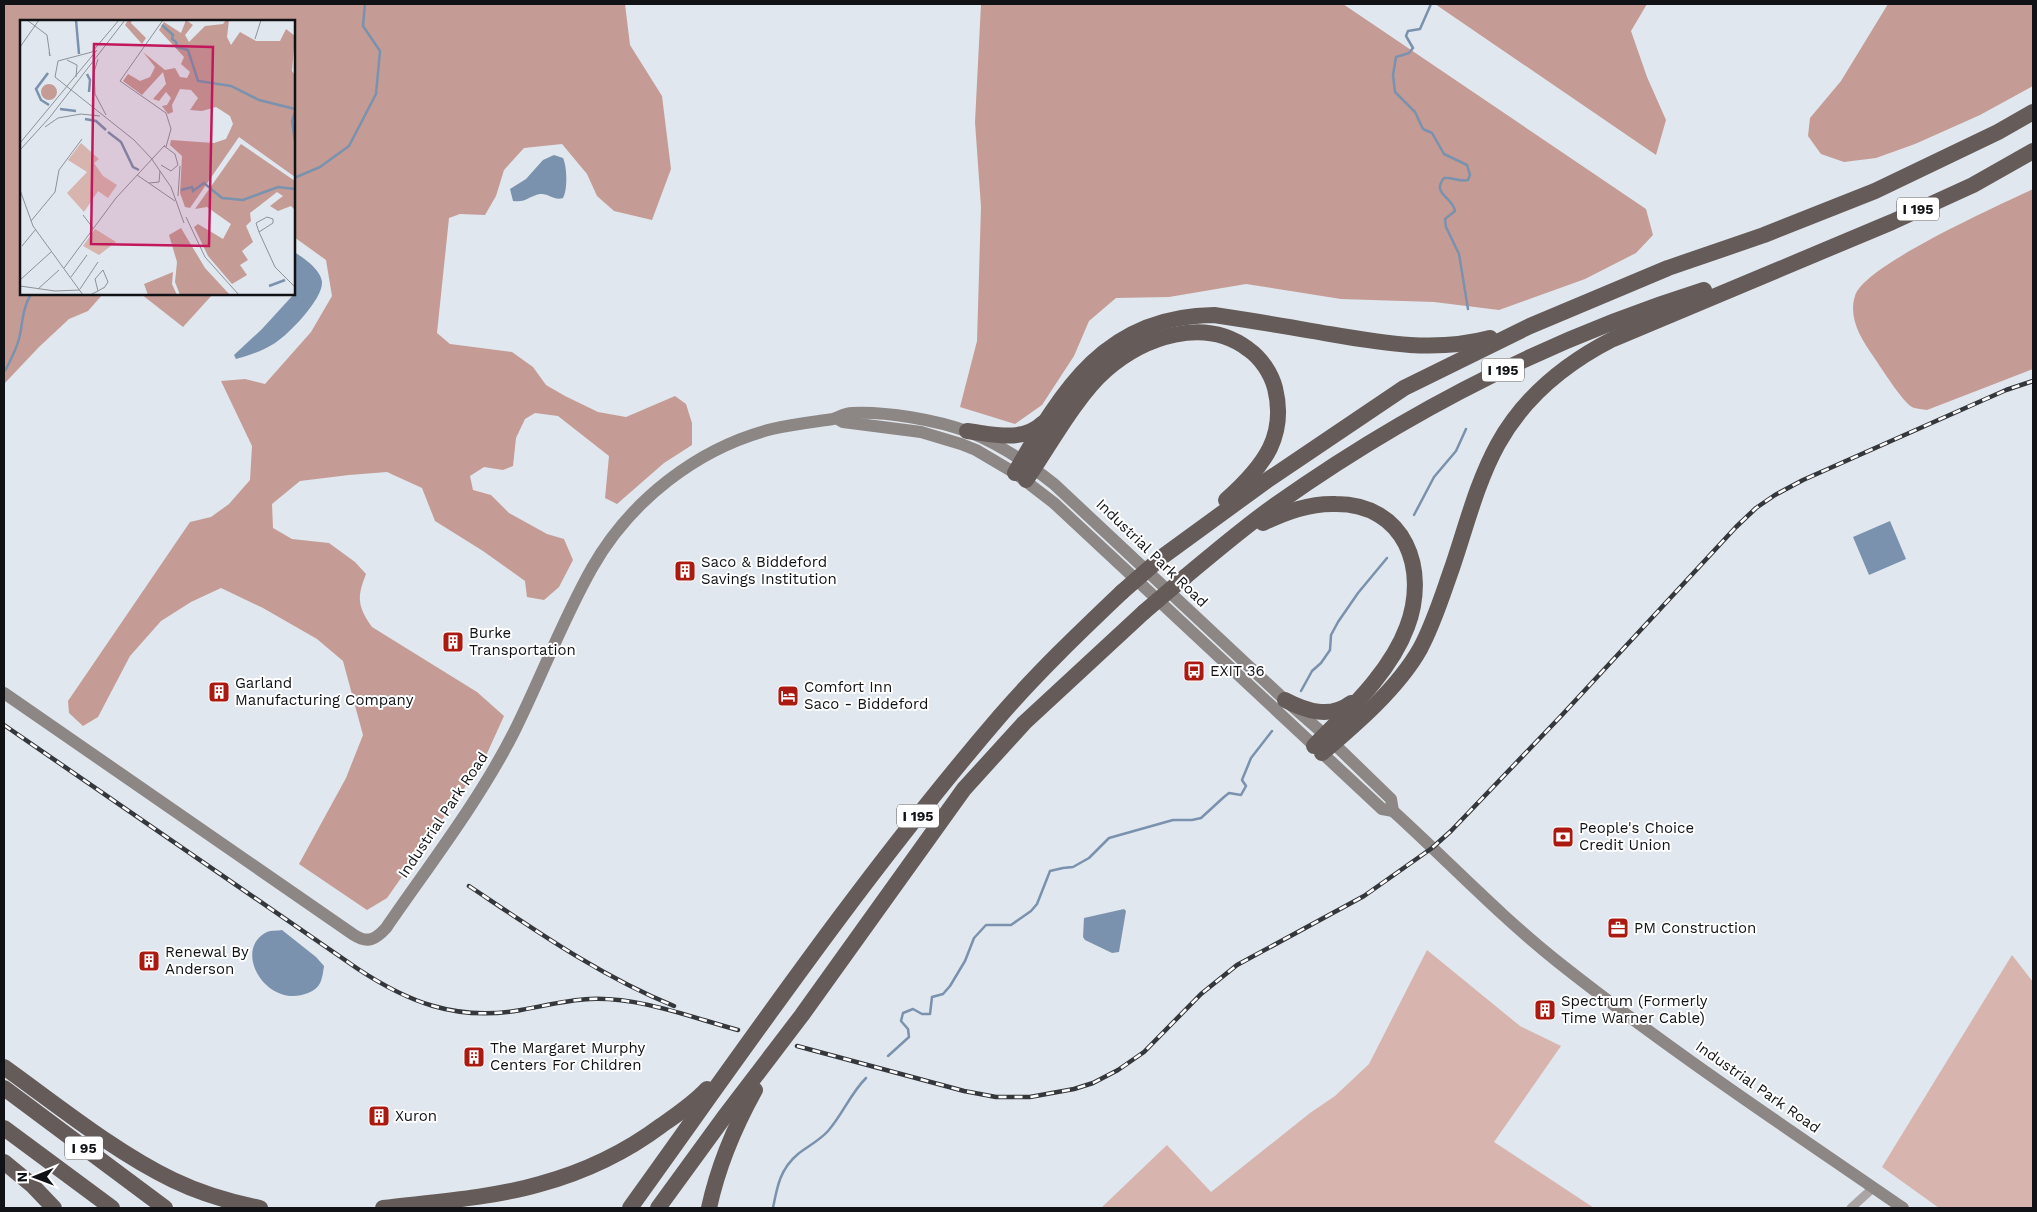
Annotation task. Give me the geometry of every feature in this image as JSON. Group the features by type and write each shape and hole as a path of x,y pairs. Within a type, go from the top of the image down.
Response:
{"highway":[{"name":"I 195","path":"736,1058 888,853 1001,715 1079,633 1162,557 1269,479 1404,388 1530,326 1668,268 1764,235 1875,191 1998,132 2033,112"},
{"name":"I 195","path":"802,1015 964,789 1000,748 1024,723 1144,612 1273,507 1367,445 1434,406 1503,370 1574,338 1679,298 1800,260 1892,222 1973,184 2033,152"},
{"path":"1324,744 1349,731 1379,700 1418,651 1438,610 1486,468 1508,428 1534,395 1571,363 1613,339 1800,260"},
{"path":"1024,471 1054,412 1075,379 1106,350 1143,328 1182,317 1214,315 1382,343 1446,346 1475,342 1530,326"},
{"path":"1024,471 1093,384 1106,370 1132,351 1168,336 1197,332 1219,334 1241,343 1259,359 1273,381 1278,401 1278,416 1270,447 1255,470 1237,491 1162,557"},
{"path":"967,431 1009,436 1026,434 1041,425 1054,412"},
{"path":"1234,537 1279,516 1326,504 1344,504 1367,510 1381,517 1394,527 1404,540 1413,558 1416,585 1414,604 1407,627 1396,651 1324,744"},
{"path":"1285,700 1310,710 1330,712 1343,708 1364,692"},
{"path":"658,1208 802,1015"},
{"path":"709,1208 718,1170 742,1114 802,1015"},
{"path":"383,1208 521,1189 557,1179 595,1164 648,1135 678,1114 702,1095 736,1058"},
{"path":"630,1208 736,1058"},
{"path":"4,1067 126,1154 164,1176 209,1195 260,1208"},
{"name":"I 95","path":"4,1088 165,1208"},
{"name":"I 95","path":"4,1128 112,1208"},
{"path":"4,1141 94,1208"},
{"path":"4,1162 32,1185 54,1208"}],"street":[{"name":"Industrial Park Road","path":"4,693 354,936 369,940 376,938 386,928 487,781 514,732 585,580 605,547 631,515 667,482 724,446 770,430 807,421 836,418 844,414 892,415 967,431 1024,471 1068,496 1285,700 1382,809 1393,812 1483,897 1559,963 1750,1103 1903,1208"},
{"name":"Industrial Park Road","path":"836,418 843,422 921,432 944,438 1024,471 1054,504 1324,744"},
{"path":"1851,1208 1874,1188"}],"shaded area":[{"path":"4,4 625,4 630,45 662,96 671,169 652,220 614,211 597,196 587,174 562,144 524,148 504,170 496,196 485,215 460,214 449,218 437,333 450,344 512,352 533,367 546,385 598,412 626,417 675,396 686,404 692,423 692,445 664,463 617,504 605,498 609,456 558,416 535,413 525,419 516,438 513,466 503,470 484,467 470,476 473,490 491,495 509,513 547,534 564,539 573,560 559,587 544,600 527,597 525,581 483,551 435,521 422,488 387,472 300,481 272,504 273,528 292,539 329,543 355,562 366,574 361,589 360,601 363,613 372,627 477,692 504,716 484,760 387,898 367,910 299,864 346,778 363,735 343,661 317,639 263,608 221,588 191,602 161,621 130,656 98,717 83,726 69,713 68,701 190,522 211,517 229,504 250,480 252,446 221,381 245,379 265,384 311,332 332,296 326,260 295,238 295,20 20,20 20,295 102,295 88,311 69,319 4,384"},
{"path":"981,4 1343,4 1646,209 1653,235 1636,253 1585,279 1499,310 1434,302 1341,299 1246,284 1169,297 1116,298 1089,321 1074,356 1042,405 1015,424 960,407 977,341 981,207 975,122"},
{"path":"1435,4 1647,4 1631,31 1647,77 1666,120 1656,155"},
{"path":"1888,4 2033,4 2033,86 1980,115 1915,144 1876,158 1844,162 1821,154 1808,136 1810,118 1841,81"},
{"path":"2033,189 2033,369 1927,410 1912,407 1902,398 1891,383 1860,335 1854,320 1853,304 1855,296 1864,283 1882,268 1935,237"},
{"path":"142,295 212,295 183,327"},
{"path":"1427,950 1520,1026 1561,1046 1494,1142 1594,1208 1101,1208 1167,1145 1211,1192 1310,1113 1335,1096 1369,1064"},
{"path":"2012,955 2033,982 2033,1208 1939,1208 1882,1167"}],"water":[{"path":"554,155 563,158 565,167 566,184 563,198 557,199 540,194 521,201 513,201 510,189 526,179 543,160"},
{"path":"295,253 319,273 322,282 317,297 304,316 281,338 261,351 236,359 234,355 295,295"},
{"path":"1890,521 1906,559 1869,575 1853,537"},
{"path":"1124,909 1126,911 1119,952 1112,953 1085,940 1083,937 1084,918"},
{"path":"282,930 316,957 324,966 320,983 316,989 308,993 293,996 279,993 268,986 259,976 253,964 252,952 257,940 267,932"}],"waterway":[{"path":"295,178 320,167 349,146 376,94 380,51 363,26 365,4"},
{"path":"1431,4 1420,29 1408,31 1406,36 1413,48 1409,53 1396,57 1393,75 1395,92 1415,112 1423,129 1432,133 1444,154 1467,165 1470,175 1468,180 1444,178 1440,188 1441,192 1451,202 1455,211 1445,219 1446,227 1459,254 1468,309"},
{"path":"4,371 18,343 24,311 30,295"},
{"path":"1414,515 1434,477 1456,451 1466,429"},
{"path":"1301,691 1312,671 1321,663 1330,650 1331,635 1338,622 1358,593 1387,558"},
{"path":"888,1056 909,1037 908,1029 901,1021 903,1013 913,1009 922,1014 930,1014 932,997 943,994 950,986 965,961 974,938 986,925 1011,925 1031,911 1037,904 1050,871 1073,867 1089,858 1109,838 1173,820 1201,818 1229,793 1241,795 1246,786 1242,780 1251,758 1272,731"},
{"path":"773,1208 778,1186 787,1166 798,1154 828,1131 866,1078"}],"railway":[{"path":"797,1046 964,1091 996,1097 1030,1097 1074,1089 1093,1083 1118,1070 1144,1052 1201,994 1237,965 1364,896 1432,848 1451,831 1562,715 1736,527 1756,508 1803,480 2006,390 2033,381"},
{"path":"4,725 358,969 395,991 414,999 432,1006 472,1013 515,1011 571,1001 609,999 665,1009 738,1030"},
{"path":"469,886 568,951 620,981 674,1006"}],"place":[{"name":"Saco & Biddeford Savings Institution","path":"685,571"},
{"name":"Burke Transportation","path":"453,642"},
{"name":"EXIT 36","path":"1194,671"},
{"name":"Garland Manufacturing Company","path":"219,692"},
{"name":"Comfort Inn Saco - Biddeford","path":"788,696"},
{"name":"People's Choice Credit Union","path":"1563,837"},
{"name":"PM Construction","path":"1618,928"},
{"name":"Renewal By Anderson","path":"149,961"},
{"name":"Spectrum (Formerly Time Warner Cable)","path":"1545,1010"},
{"name":"The Margaret Murphy Centers For Children","path":"474,1057"},
{"name":"Xuron","path":"379,1116"}]}
